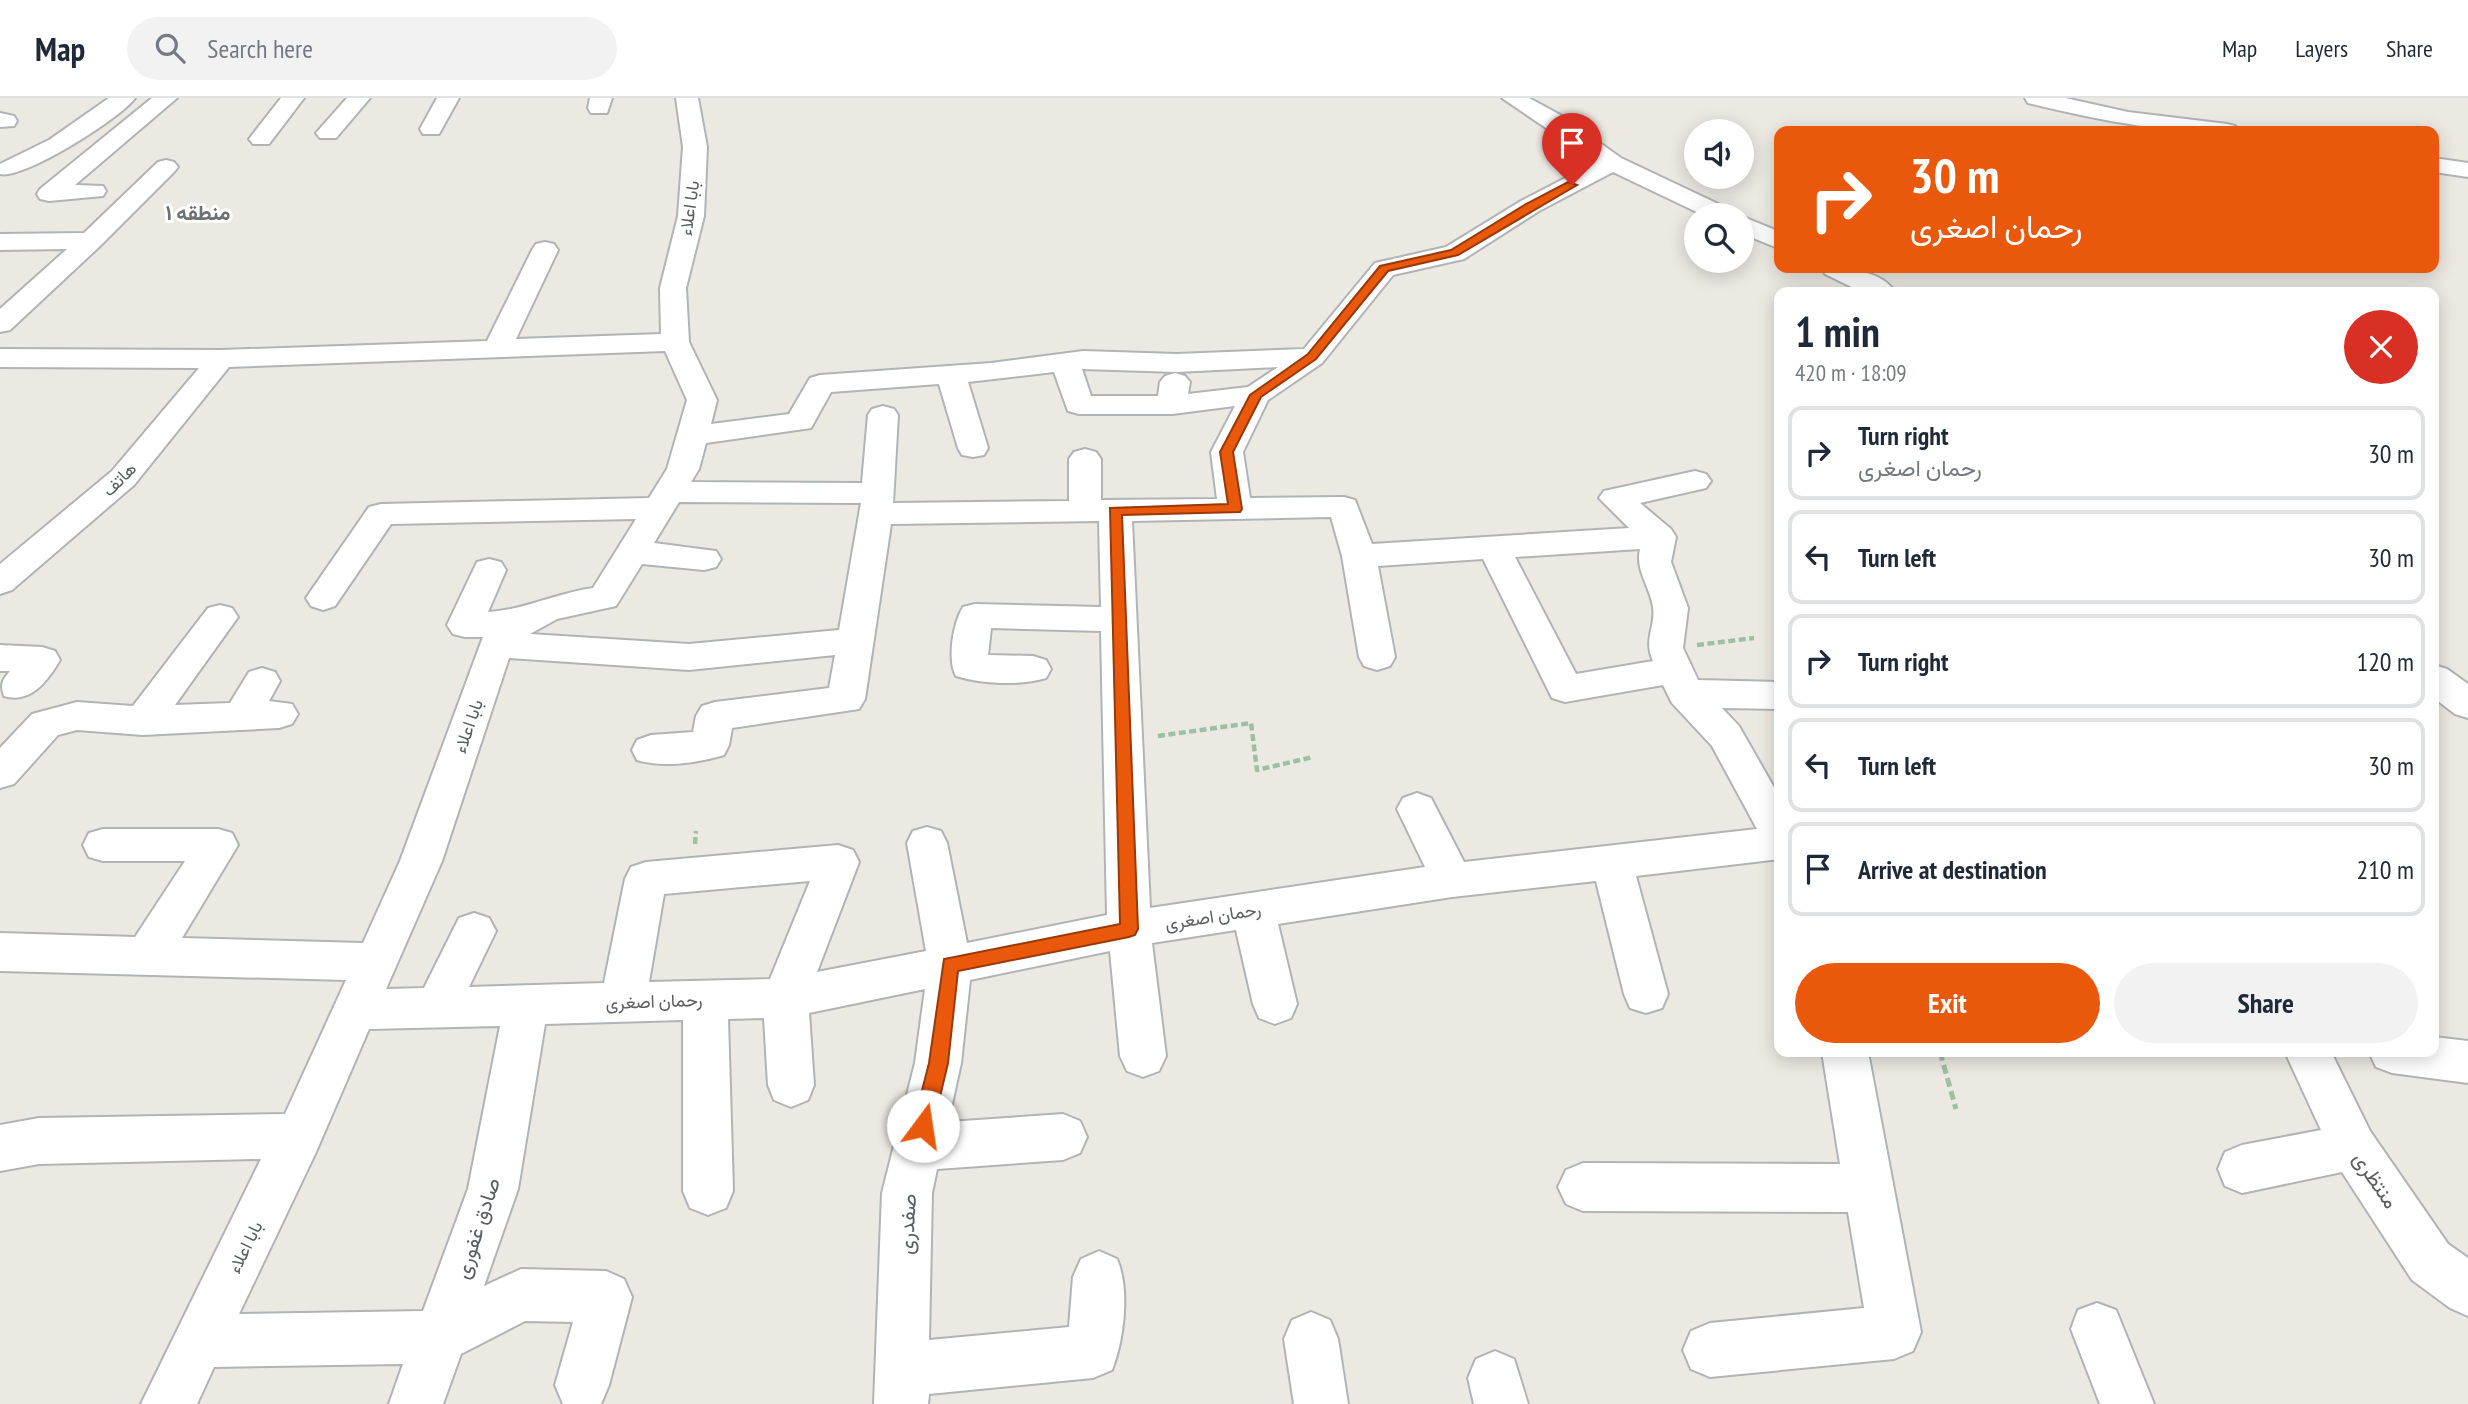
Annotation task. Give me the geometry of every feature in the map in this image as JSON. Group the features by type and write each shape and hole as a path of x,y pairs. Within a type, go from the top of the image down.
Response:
{"street":[{"path":"8,169 57,145 124,98"},
{"path":"140,98 145,101 166,98"},
{"path":"94,191 49,194 166,98"},
{"path":"261,139 293,98"},
{"path":"328,133 359,98"},
{"path":"431,129 448,98"},
{"name":"بابا اعلاء","path":"168,1404 299,1136 421,861 506,634 558,605 604,598 683,469 702,400 675,342 673,288 691,216 695,146 687,98"},
{"path":"1513,98 1556,122 1613,163 1697,203"},
{"path":"2036,98 2128,119 2186,126"},
{"path":"1065,362 1079,405 1172,405 1256,395 1312,356 1384,269 1455,253 1530,206 1613,163"},
{"path":"2439,166 2468,170"},
{"path":"0,324 92,241 166,167"},
{"path":"1754,230 1774,238"},
{"path":"0,242 92,241"},
{"path":"497,349 544,250"},
{"path":"1844,273 1872,287"},
{"path":"0,358 221,359 675,342"},
{"path":"692,435 800,422 820,384 1083,360 1177,363 1312,356"},
{"name":"هاتف","path":"0,582 123,478 221,359"},
{"path":"1172,405 1177,363"},
{"path":"951,374 973,448"},
{"path":"1236,509 1227,452 1256,395"},
{"path":"651,750 710,745 715,716 846,699 876,503 883,415"},
{"path":"1085,459 1100,511 1118,619 1129,929 1143,1056"},
{"path":"1659,537 1615,498 1695,481"},
{"path":"323,598 381,514 664,500 876,503 1100,511 1344,506 1359,556 1377,657"},
{"path":"1359,556 1659,537"},
{"path":"1659,537 1654,562 1671,608 1675,670 1726,736 1774,824"},
{"path":"1494,548 1565,689 1675,670 1774,695"},
{"path":"632,552 704,559"},
{"path":"489,570 465,625 506,634 689,657 855,641"},
{"path":"1033,669 969,667 975,616 1118,619"},
{"path":"143,721 220,617"},
{"path":"2439,682 2468,704"},
{"path":"0,773 45,724 77,716 143,721 241,716 270,698"},
{"path":"1417,809 1452,880"},
{"name":"صفدری","path":"901,1387 907,1193 939,1063 950,965 927,844"},
{"name":"رحمان اصغری","path":"355,1010 785,998 1129,929 1452,880 1774,844"},
{"path":"103,845 218,845 147,956"},
{"path":"623,1002 646,879 838,862 785,998 791,1085"},
{"path":"1612,862 1646,994"},
{"path":"1253,910 1275,1004"},
{"path":"437,1008 474,931"},
{"path":"0,952 376,962"},
{"path":"705,999 708,1191"},
{"name":"صادق غفوری","path":"416,1404 493,1189 526,1005"},
{"path":"1710,1350 1894,1332 1846,1057"},
{"name":"منتظری","path":"2310,1057 2353,1147 2430,1262 2468,1290"},
{"path":"2430,1057 2468,1062"},
{"path":"3,1152 39,1141 299,1136"},
{"path":"918,1147 1063,1137"},
{"path":"2242,1169 2353,1147"},
{"path":"1583,1187 1869,1188"},
{"path":"901,1387 1093,1352 1099,1277"},
{"path":"199,1341 439,1337 521,1295 606,1297 582,1385"},
{"path":"2098,1329 2127,1404"},
{"path":"1311,1339 1321,1404"}],"path":[{"path":"1675,670 1754,638"},
{"path":"1122,741 1251,723 1257,770 1313,757"},
{"path":"1941,1057 1956,1109"}],"district":[{"name":"منطقه ۱","path":"198,212"}],"route":[{"path":"923,1126 939,1063 950,965 1129,929 1115,511 1236,509 1227,452 1256,395 1312,356 1384,269 1455,253 1530,206 1572,185"}]}
